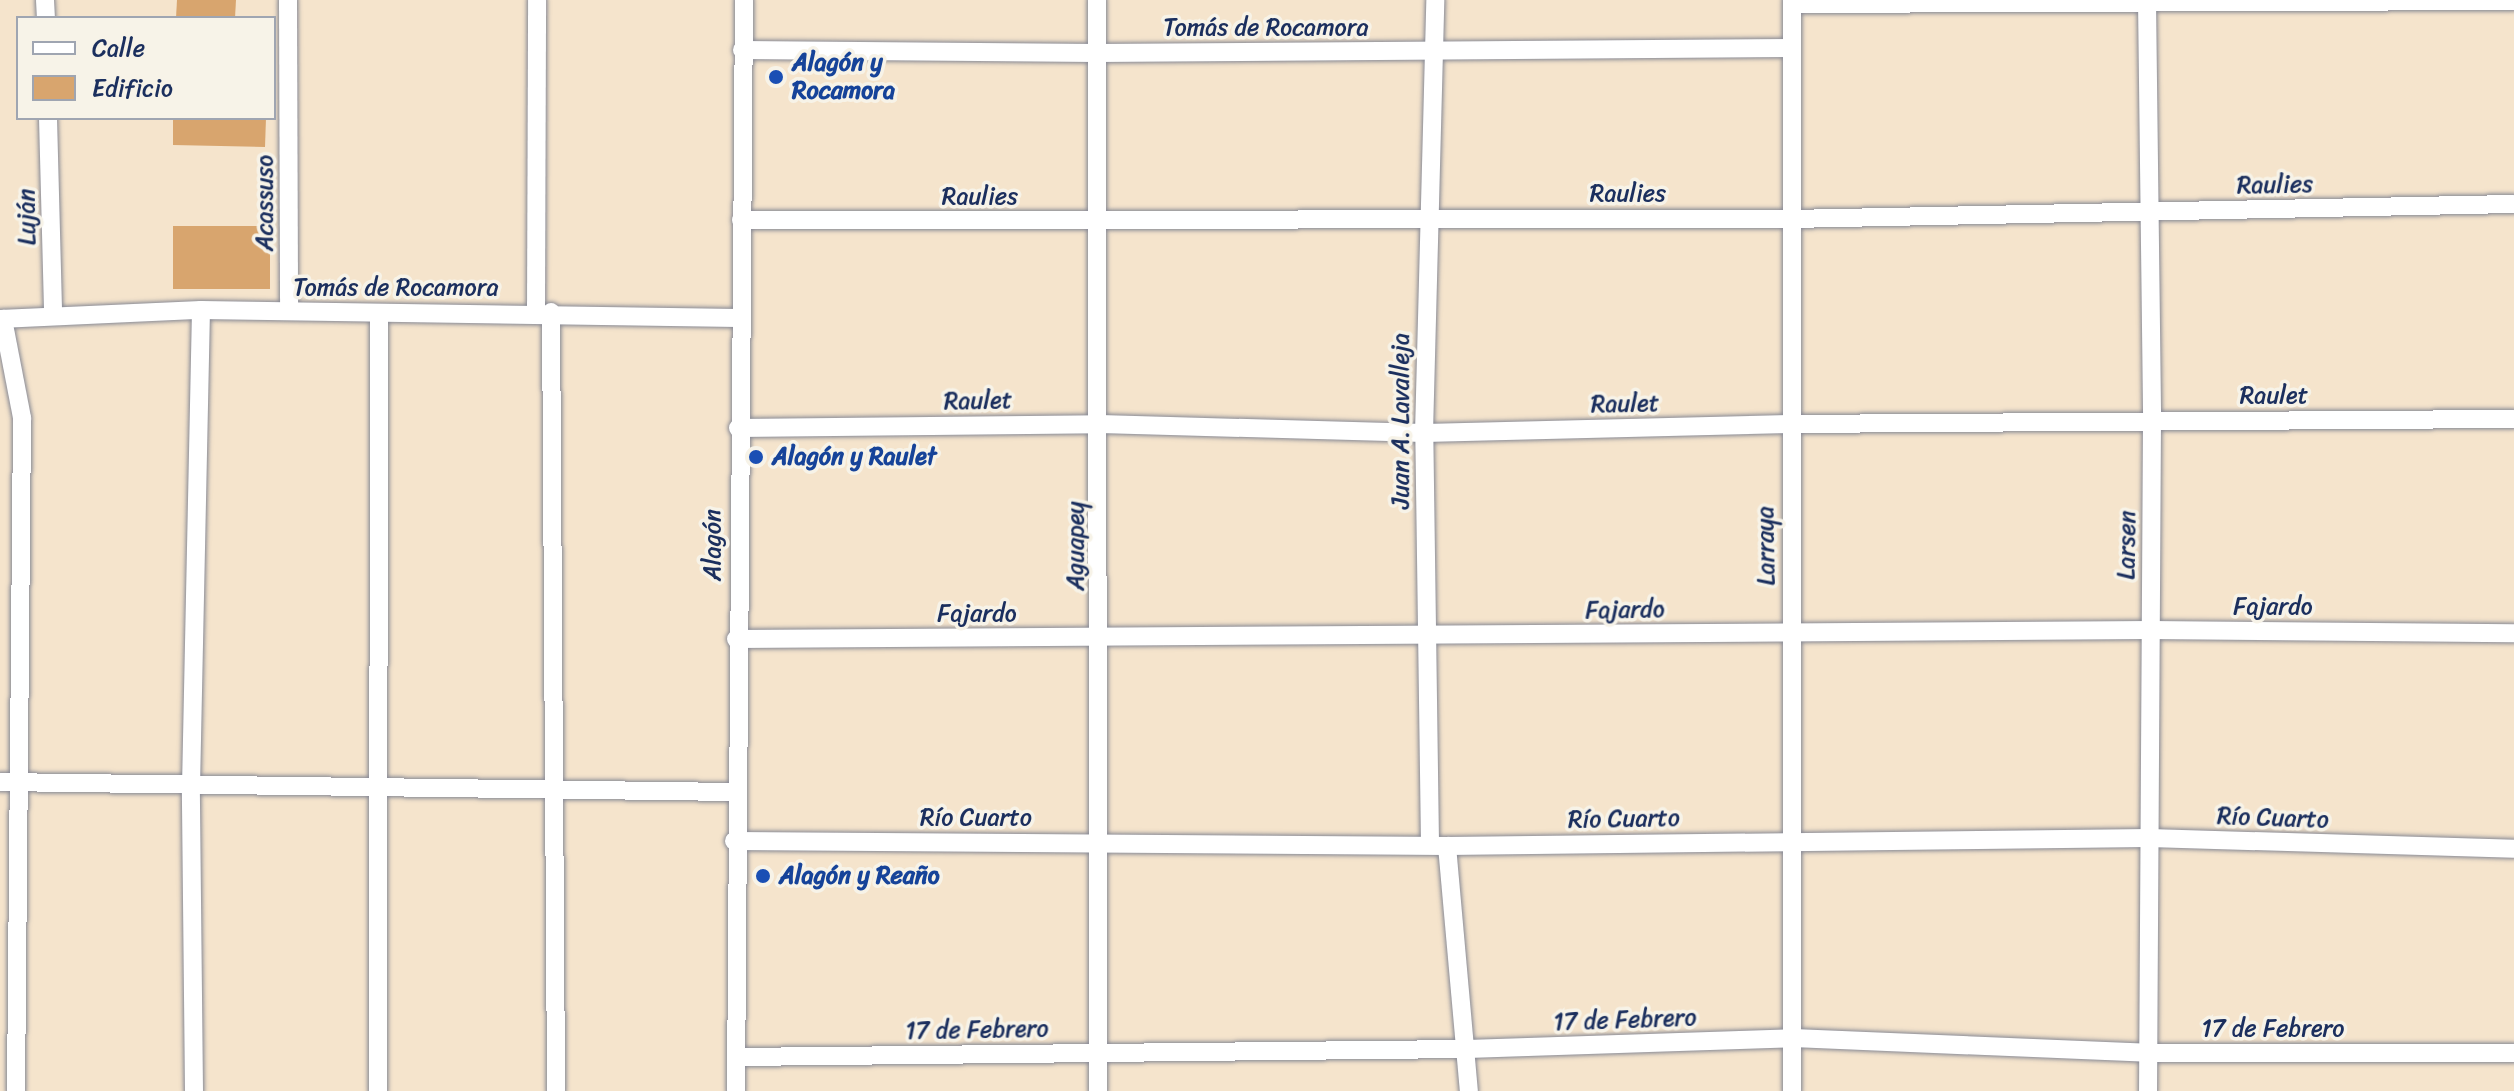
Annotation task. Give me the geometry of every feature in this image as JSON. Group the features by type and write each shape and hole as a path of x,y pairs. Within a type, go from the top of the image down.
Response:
{"street":[{"name":"Acassuso","path":"288,0 289,311"},
{"path":"537,0 555,789 556,1091"},
{"name":"Alagón","path":"736,1091 734,841 744,0"},
{"name":"Aguapey","path":"1097,0 1101,637 1098,1091"},
{"name":"Juan A. Lavalleja","path":"1435,0 1427,216 1425,638 1439,844 1467,1049 1469,1091"},
{"path":"1792,2 2514,1"},
{"name":"Larraya","path":"1792,2 1789,424 1792,1091"},
{"name":"Larsen","path":"2147,2 2152,421 2148,1091"},
{"name":"Tomás de Rocamora","path":"742,50 1096,53 1790,48"},
{"name":"Luján","path":"48,120 53,314"},
{"name":"Raulies","path":"741,220 1100,221 1427,216 1790,219 2514,204"},
{"name":"Tomás de Rocamora","path":"2,319 53,314 201,310 379,314 543,312 738,318"},
{"path":"194,1091 191,787 201,310"},
{"path":"378,1091 379,314"},
{"path":"2,319 22,418 16,1091"},
{"name":"Raulet","path":"738,428 1100,424 1424,433 1789,424 2514,419"},
{"name":"Fajardo","path":"736,639 1425,638 2150,630 2514,633"},
{"path":"0,782 376,790 735,792"},
{"name":"Río Cuarto","path":"734,841 1439,844 2149,838 2514,849"},
{"name":"17 de Febrero","path":"736,1057 1467,1049 1793,1038 2148,1053 2514,1053"}],"building":[{"path":"177,0 236,0 235,16 176,16"},
{"path":"173,120 266,120 265,147 173,145"},
{"path":"173,226 270,226 270,289 173,289"}],"place":[{"name":"Alagón y Rocamora","path":"776,77"},
{"name":"Alagón y Raulet","path":"756,457"},
{"name":"Alagón y Reaño","path":"763,876"}]}
